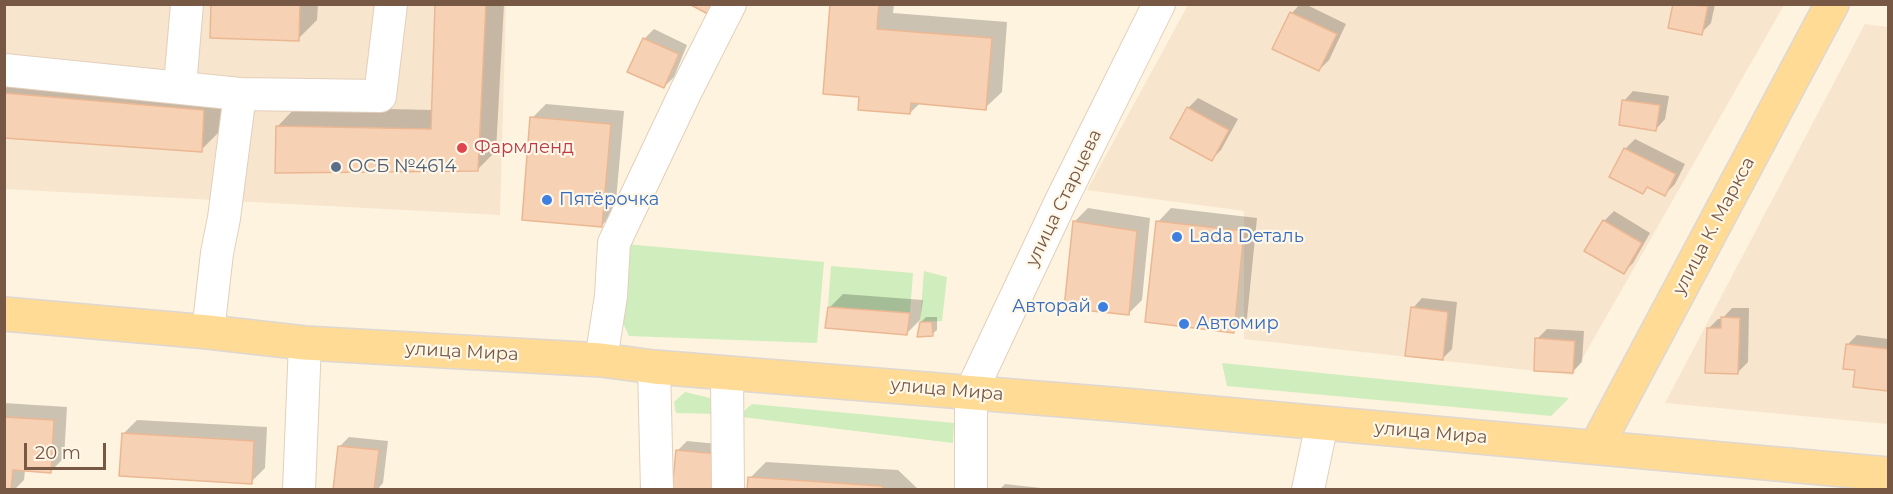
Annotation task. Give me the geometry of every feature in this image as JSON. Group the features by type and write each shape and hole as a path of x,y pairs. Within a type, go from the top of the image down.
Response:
{"main road":[{"name":"улица К. Маркса","path":"1596,447 1832,4"},
{"name":"улица Мира","path":"4,315 208,332 305,343 601,360 654,367 971,392 1888,474"}],"street":[{"path":"180,86 187,4"},
{"path":"4,70 180,86 240,94 380,96 391,4"},
{"path":"601,360 611,296 614,243 730,4"},
{"name":"улица Старцева","path":"971,392 1061,201 1159,4"},
{"path":"208,332 240,94"},
{"path":"299,489 305,343"},
{"path":"654,367 657,489"},
{"path":"727,373 728,489"},
{"path":"971,392 971,489"},
{"path":"1308,489 1322,423"}],"shaded area":[{"path":"4,5 506,5 500,215 5,189"},
{"path":"1188,5 1784,5 1573,375 1244,339 1244,211 1087,190"},
{"path":"1865,24 1888,27 1888,424 1665,403"}],"green space":[{"path":"614,243 824,262 817,343 629,336 611,296"},
{"path":"831,266 913,273 910,313 828,307"},
{"path":"924,271 947,277 942,321 920,322"},
{"path":"1222,363 1569,398 1551,416 1227,386"},
{"path":"685,392 710,398 715,414 676,413 674,402"},
{"path":"752,404 954,423 953,443 742,417 745,410"}],"building":[{"path":"211,4 300,4 299,41 210,38"},
{"path":"435,4 486,4 478,171 275,173 276,126 431,129"},
{"path":"689,4 713,4 708,14"},
{"path":"830,4 879,4 877,29 992,38 986,110 911,103 910,114 858,110 859,97 823,94"},
{"path":"1673,4 1708,6 1702,35 1668,28"},
{"path":"1290,12 1337,34 1319,71 1272,49"},
{"path":"643,38 679,54 664,88 627,72"},
{"path":"4,93 204,110 202,152 4,138"},
{"path":"1622,100 1660,105 1656,131 1619,125"},
{"path":"1187,107 1229,130 1212,161 1170,138"},
{"path":"530,117 611,124 602,227 522,220"},
{"path":"1624,148 1676,174 1665,196 1647,187 1643,194 1609,177"},
{"path":"1603,220 1642,243 1624,274 1584,251"},
{"path":"1073,221 1137,231 1129,315 1064,308"},
{"path":"1156,221 1244,231 1234,333 1145,322"},
{"path":"828,307 910,313 907,335 825,328"},
{"path":"1411,307 1448,312 1443,360 1405,356"},
{"path":"1721,317 1740,318 1738,374 1705,373 1707,328 1721,328"},
{"path":"920,322 932,322 933,336 917,337"},
{"path":"1535,338 1575,341 1573,373 1534,371"},
{"path":"1846,344 1888,349 1888,391 1853,387 1855,370 1843,369"},
{"path":"4,417 54,420 51,473 13,470 11,490 4,490"},
{"path":"122,433 254,441 252,484 119,476"},
{"path":"338,446 379,450 374,490 333,490"},
{"path":"676,450 719,454 715,490 672,490"},
{"path":"748,477 882,486 885,490 747,490"}],"place":[{"name":"Фармленд","path":"462,148"},
{"name":"ОСБ №4614","path":"336,167"},
{"name":"Пятёрочка","path":"547,200"},
{"name":"Lada Dеталь","path":"1177,237"},
{"name":"Авторай","path":"1103,307"},
{"name":"Автомир","path":"1184,324"}]}
